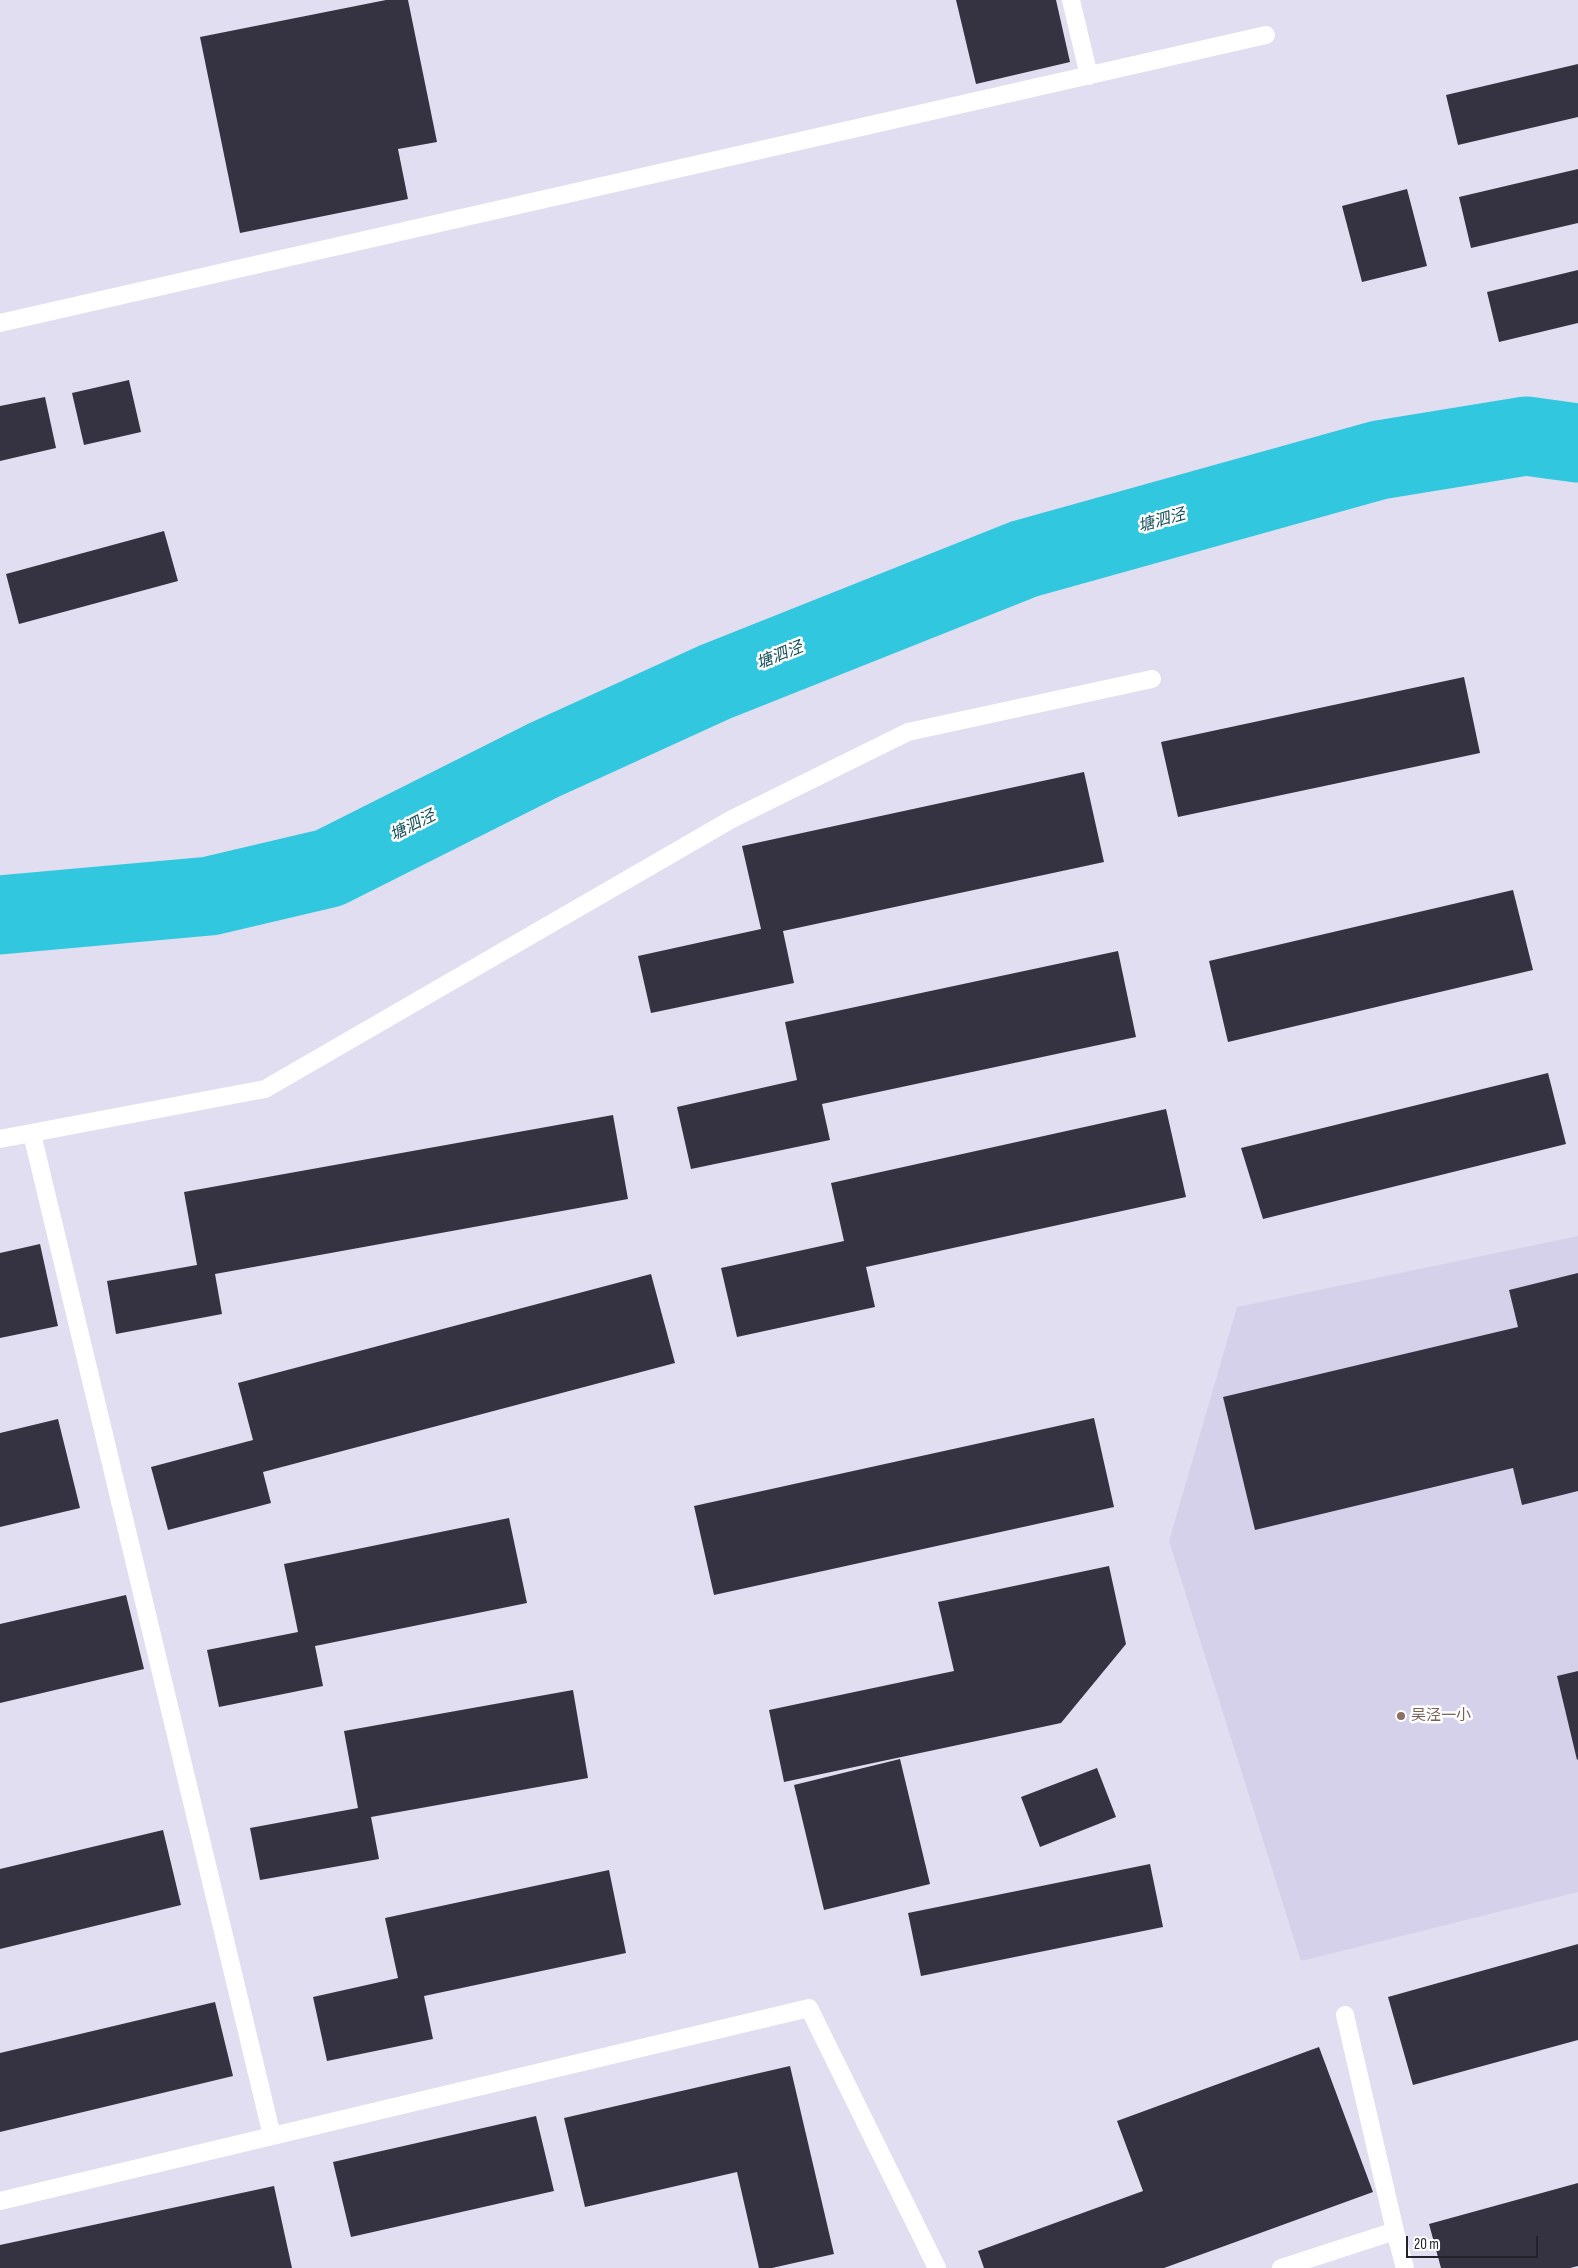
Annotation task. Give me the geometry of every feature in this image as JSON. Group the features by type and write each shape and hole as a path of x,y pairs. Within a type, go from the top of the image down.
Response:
{"lane":[{"path":"1071,0 1089,76"},
{"path":"0,323 1266,35"},
{"path":"0,1139 265,1089 732,819 908,732 1152,679"},
{"path":"32,1134 272,2136"},
{"path":"0,2201 809,2008 937,2268"},
{"path":"1345,2015 1405,2268"},
{"path":"1281,2268 1395,2231"}],"shaded area":[{"name":"吴泾一小","path":"1578,1236 1578,1892 1301,1961 1169,1541 1237,1307"}],"building":[{"path":"386,0 408,0 437,142 398,149 408,199 240,233 200,37"},
{"path":"956,0 1056,0 1070,62 976,84"},
{"path":"1578,64 1578,117 1458,145 1446,95"},
{"path":"1578,169 1578,223 1471,248 1459,197"},
{"path":"1407,189 1427,266 1362,282 1342,206"},
{"path":"1578,270 1578,323 1499,342 1487,292"},
{"path":"129,380 141,432 84,445 72,393"},
{"path":"45,397 56,448 0,461 0,406"},
{"path":"164,531 178,581 19,624 6,574"},
{"path":"1464,677 1480,753 1178,817 1161,742"},
{"path":"1084,772 1104,862 783,931 794,983 651,1013 638,956 761,929 742,846"},
{"path":"1513,890 1533,970 1228,1042 1209,961"},
{"path":"1118,951 1136,1037 822,1104 830,1140 691,1169 677,1107 797,1080 785,1022"},
{"path":"1548,1073 1566,1144 1263,1219 1241,1148"},
{"path":"1166,1109 1186,1197 866,1267 875,1307 737,1337 721,1268 844,1241 831,1183"},
{"path":"613,1115 628,1199 215,1274 222,1314 116,1334 107,1281 197,1265 184,1192"},
{"path":"40,1244 58,1326 0,1338 0,1253"},
{"path":"1578,1273 1578,1491 1522,1505 1513,1468 1255,1530 1223,1397 1518,1327 1509,1290"},
{"path":"651,1274 675,1363 263,1472 271,1503 168,1530 151,1467 253,1440 238,1383"},
{"path":"1094,1418 1114,1507 714,1595 694,1506"},
{"path":"58,1419 80,1508 0,1527 0,1433"},
{"path":"509,1518 527,1603 315,1646 323,1686 219,1707 207,1650 298,1632 284,1564"},
{"path":"1109,1566 1126,1644 1061,1723 784,1782 769,1710 954,1671 938,1602"},
{"path":"126,1595 144,1669 0,1703 0,1624"},
{"path":"1578,1671 1578,1759 1577,1760 1557,1676"},
{"path":"573,1690 588,1778 371,1817 379,1859 260,1880 250,1828 358,1808 344,1731"},
{"path":"900,1759 930,1884 824,1910 794,1785"},
{"path":"1097,1768 1116,1817 1040,1847 1021,1797"},
{"path":"163,1830 181,1905 0,1949 0,1869"},
{"path":"1150,1864 1163,1927 921,1976 908,1913"},
{"path":"609,1870 626,1953 424,1996 433,2039 327,2061 313,1997 398,1978 385,1918"},
{"path":"1578,1944 1578,2040 1413,2085 1388,1997"},
{"path":"215,2002 233,2076 0,2132 0,2053"},
{"path":"1319,2047 1373,2192 1164,2268 984,2268 978,2251 1143,2191 1117,2121"},
{"path":"790,2066 834,2254 772,2268 759,2268 737,2172 585,2207 564,2118"},
{"path":"536,2116 554,2191 351,2237 333,2162"},
{"path":"1578,2183 1578,2266 1570,2268 1441,2268 1429,2224"},
{"path":"274,2186 292,2268 0,2268 0,2245"}],"waterway":[{"name":"塘泗泾","path":"0,915 210,896 329,868 544,760 715,682 1024,559 1379,460 1526,436 1578,443"}],"place":[{"name":"吴泾一小","path":"1401,1716"}]}
